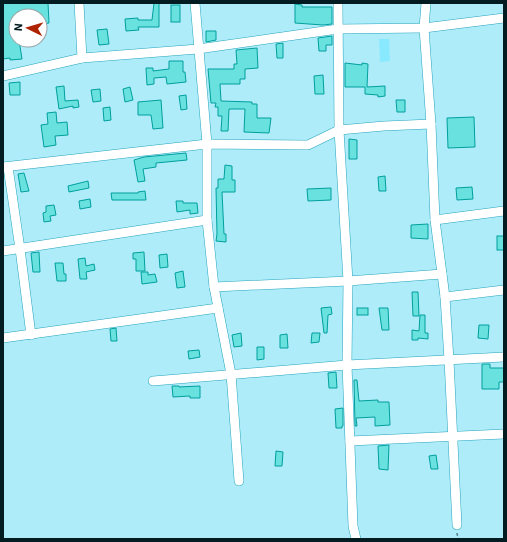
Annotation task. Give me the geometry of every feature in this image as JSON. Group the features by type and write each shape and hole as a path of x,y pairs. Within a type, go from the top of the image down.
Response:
{"street":[{"path":"79,3 82,58"},
{"path":"195,3 207,144 207,220 214,287 231,374 239,481"},
{"path":"338,3 339,130 348,281 347,365 353,526 356,539"},
{"path":"426,3 424,28 431,124 435,220 445,297 457,525"},
{"path":"3,76 82,58 198,49 338,29 424,28 504,18"},
{"path":"31,335 20,249 6,167 207,144 308,145 339,130 431,124"},
{"path":"435,220 504,212"},
{"path":"3,251 207,220"},
{"path":"214,287 348,281 442,274"},
{"path":"445,297 504,290"},
{"path":"3,338 218,308"},
{"path":"153,380 347,365 504,357"},
{"path":"350,440 504,434"}],"shaded area":[{"path":"379,39 389,39 390,61 380,62"}],"building":[{"path":"3,3 48,3 49,23 48,23 48,8 8,8 8,48 20,48 22,59 3,59"},
{"path":"154,3 159,3 159,27 138,27 139,30 126,31 125,19 138,18 138,20 152,20"},
{"path":"295,4 302,5 302,7 332,7 332,24 323,25 295,23"},
{"path":"171,5 180,5 180,22 171,22"},
{"path":"107,29 109,44 99,45 97,30"},
{"path":"206,31 216,31 216,40 206,42"},
{"path":"332,36 332,45 326,45 326,51 319,51 318,38"},
{"path":"283,43 283,58 277,58 276,44"},
{"path":"257,48 258,68 245,69 245,79 240,79 240,84 220,84 221,101 252,102 252,104 257,104 257,118 271,118 269,133 244,132 245,109 229,109 228,131 221,131 222,116 218,116 218,107 215,107 216,103 211,103 208,69 234,69 234,64 237,64 236,50"},
{"path":"169,61 183,61 183,72 185,72 186,82 167,84 166,77 154,78 154,84 147,85 146,68 153,68 153,71 169,69"},
{"path":"345,63 362,65 362,63 368,64 367,87 385,86 385,96 378,97 378,95 365,94 365,87 345,87"},
{"path":"323,75 324,94 315,94 314,76"},
{"path":"20,82 20,95 10,95 9,83"},
{"path":"64,86 65,101 78,100 79,107 73,108 73,106 59,109 56,87"},
{"path":"130,87 133,100 125,102 123,89"},
{"path":"100,89 101,101 93,102 91,90"},
{"path":"186,95 187,109 181,110 179,96"},
{"path":"161,100 163,128 153,129 151,115 138,115 138,102"},
{"path":"396,100 405,100 405,112 397,112"},
{"path":"110,107 111,120 104,121 103,108"},
{"path":"56,112 57,123 67,122 68,135 55,136 56,145 44,147 41,125 48,124 47,113"},
{"path":"474,117 475,147 448,148 447,118"},
{"path":"349,139 357,140 357,159 349,159"},
{"path":"186,153 187,160 156,163 156,167 143,169 145,181 138,182 134,160 144,157"},
{"path":"225,165 232,166 232,180 235,180 235,192 222,192 224,234 226,234 226,242 216,241 216,188 218,188 218,179 224,179"},
{"path":"24,173 29,191 21,192 18,174"},
{"path":"385,176 386,191 379,191 378,177"},
{"path":"88,181 89,188 69,192 68,186"},
{"path":"472,187 473,199 457,200 456,188"},
{"path":"331,188 331,200 308,201 307,189"},
{"path":"145,191 146,200 112,200 111,193 138,193"},
{"path":"90,199 91,207 80,209 79,201"},
{"path":"176,201 183,201 183,203 197,203 198,213 190,214 190,210 177,212"},
{"path":"54,205 56,215 50,216 51,221 44,222 43,213 46,212 46,206"},
{"path":"428,224 428,239 411,238 411,225"},
{"path":"497,236 504,236 504,250 497,250"},
{"path":"39,252 40,272 33,272 31,253"},
{"path":"144,252 145,271 136,271 136,259 133,259 133,253"},
{"path":"167,254 168,267 160,268 159,255"},
{"path":"85,258 86,266 94,264 95,270 86,272 87,279 80,279 78,259"},
{"path":"55,263 63,263 66,281 57,281"},
{"path":"183,271 185,287 177,288 175,273"},
{"path":"141,272 148,272 148,275 155,274 157,282 142,284"},
{"path":"412,292 418,292 419,316 413,316"},
{"path":"331,307 332,314 328,315 327,333 324,333 321,308"},
{"path":"357,308 368,308 368,315 357,315"},
{"path":"379,308 388,308 389,330 382,330"},
{"path":"420,315 425,315 425,333 428,333 428,339 418,338 418,340 412,340 412,330 419,331"},
{"path":"479,325 489,325 488,339 478,338"},
{"path":"116,328 117,341 111,341 110,329"},
{"path":"241,333 242,346 234,347 232,335"},
{"path":"312,333 320,333 319,342 311,343"},
{"path":"287,334 288,348 280,348 280,335"},
{"path":"257,347 264,347 264,359 257,360"},
{"path":"199,350 200,357 189,359 188,351"},
{"path":"482,364 490,364 490,368 504,368 504,382 499,382 499,389 482,389"},
{"path":"336,372 337,388 329,388 328,373"},
{"path":"354,380 357,380 359,401 378,400 378,402 389,402 390,425 375,426 375,417 356,418 357,426 355,426"},
{"path":"172,386 200,386 200,398 190,398 190,396 173,397"},
{"path":"343,408 343,426 342,428 336,428 335,409"},
{"path":"389,445 388,470 379,469 378,446"},
{"path":"276,451 283,452 282,466 275,466"},
{"path":"436,455 438,469 431,469 429,456"}]}
